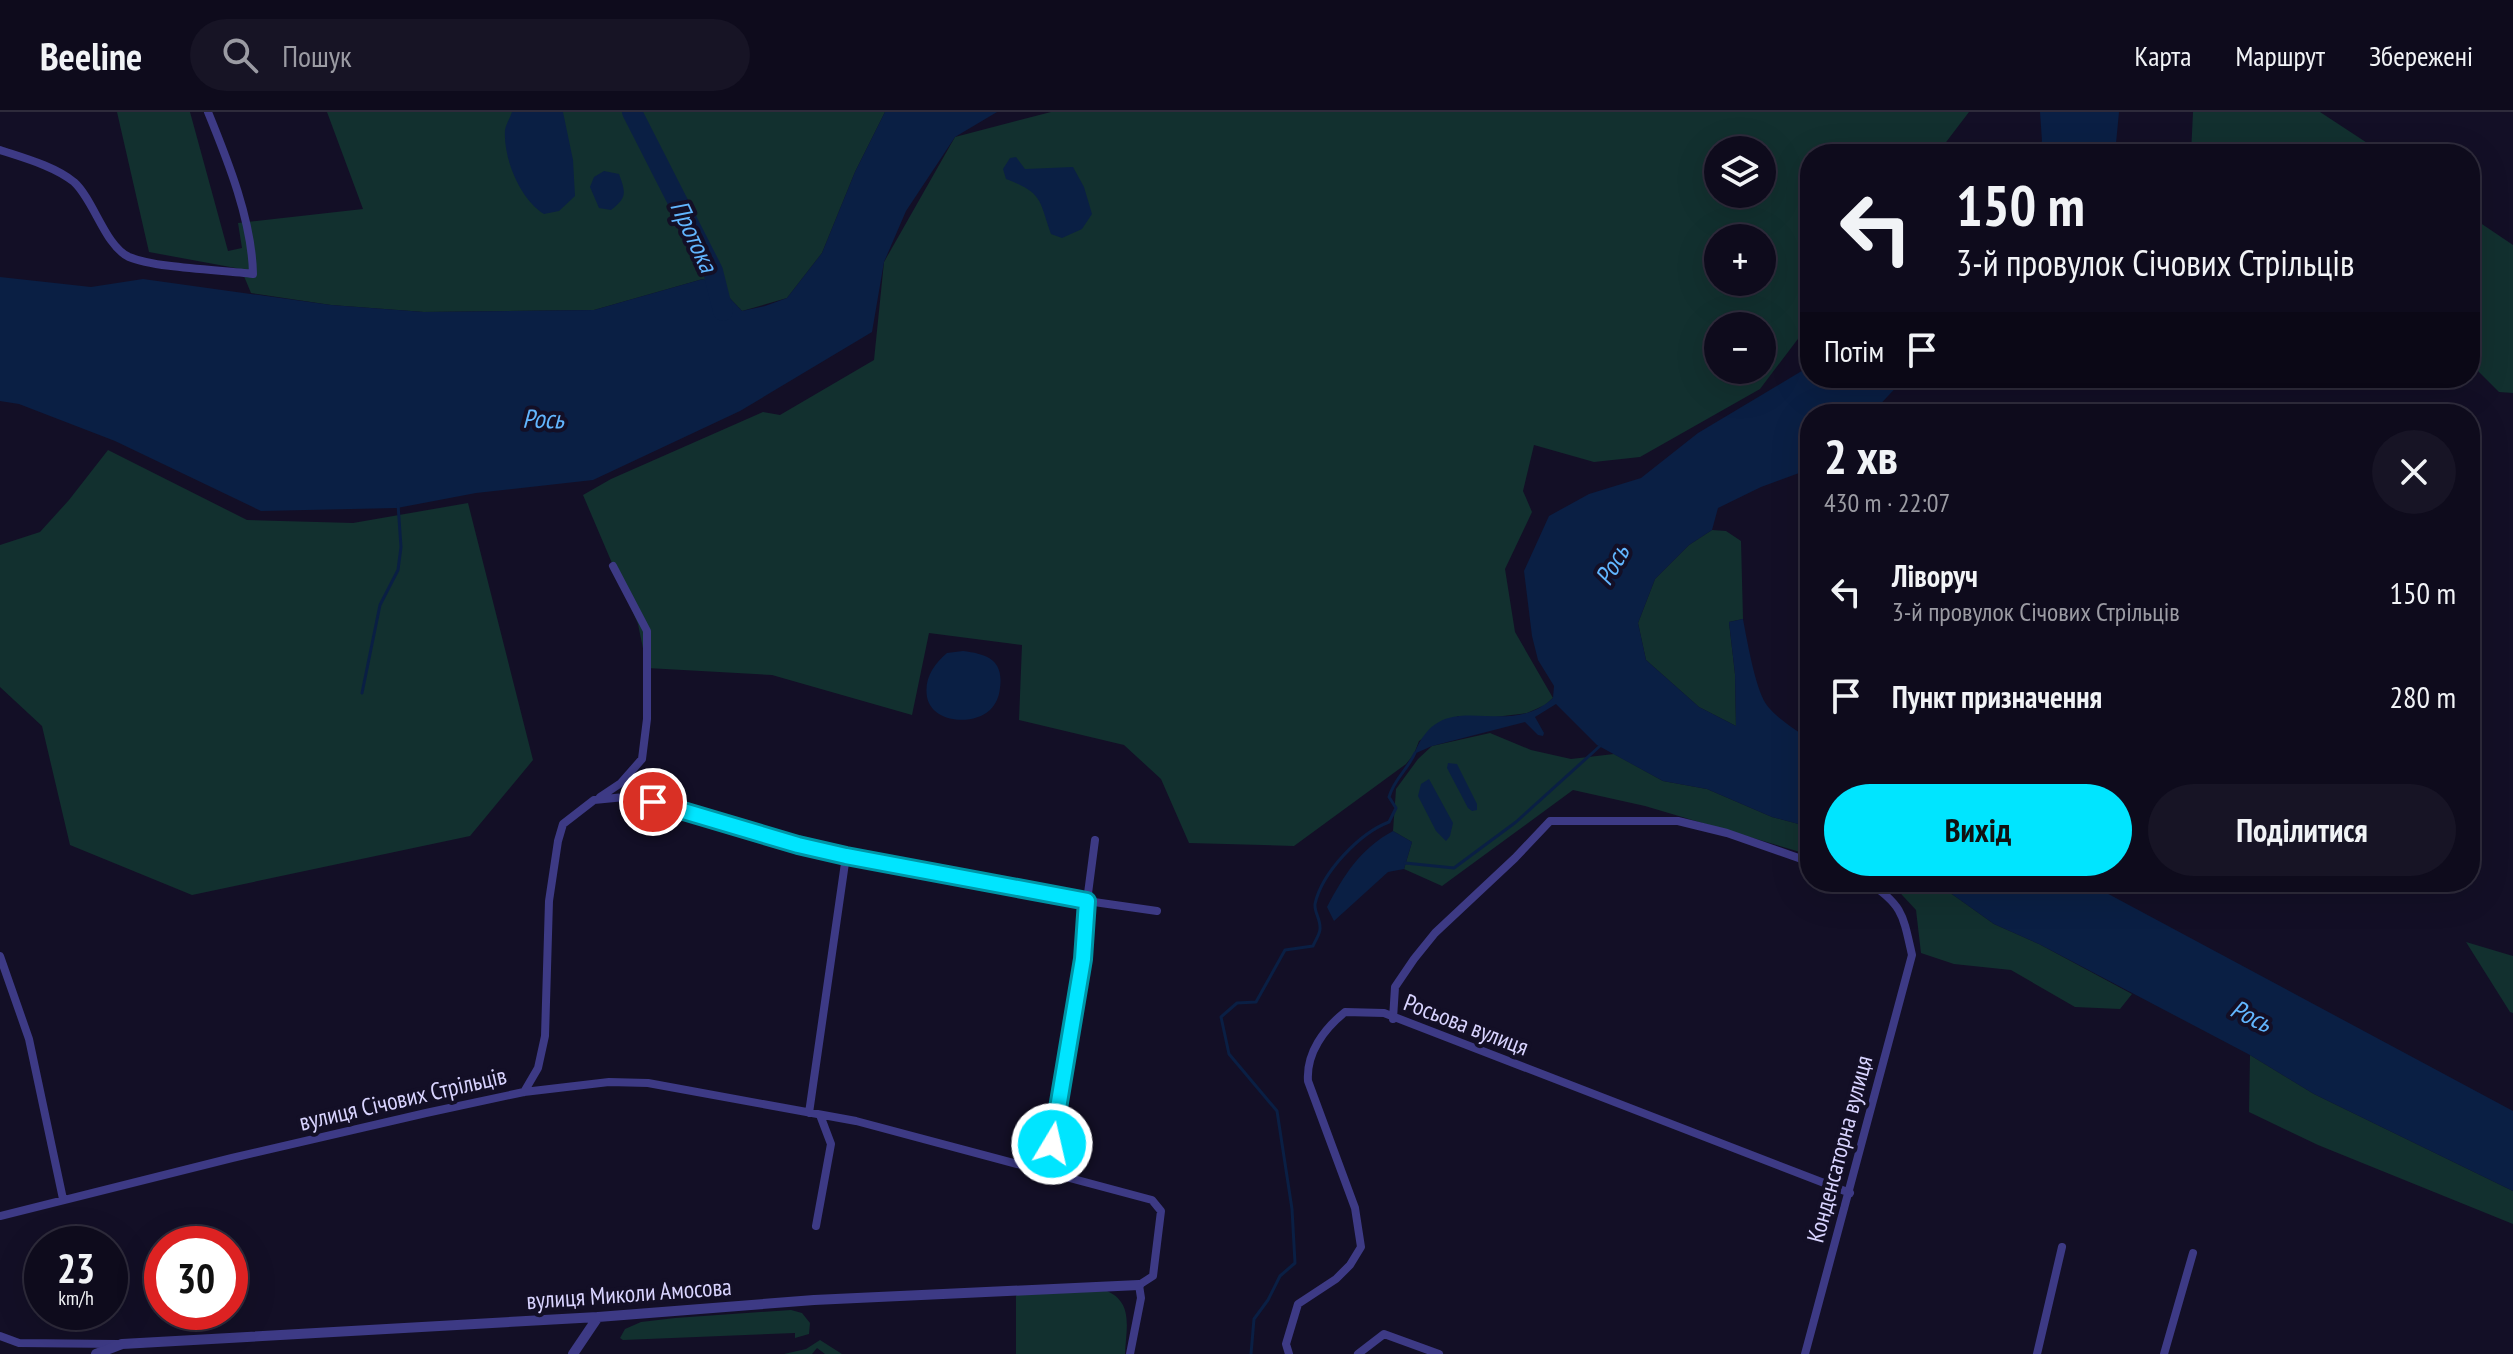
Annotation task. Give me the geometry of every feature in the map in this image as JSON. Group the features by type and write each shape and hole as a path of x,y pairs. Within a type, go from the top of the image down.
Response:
{"street":[{"path":"0,150 38,163 75,183 110,237 127,256 165,264 253,274 253,255 229,163 208,112"},
{"path":"524,1092 538,1068 545,1036 549,901 563,824 621,783 642,759 647,719 647,631 613,566"},
{"path":"594,800 635,796 761,835 846,856 1157,911"},
{"path":"1393,1019 1395,987 1428,942 1550,821 1678,821 1727,833 1800,859"},
{"path":"1048,1172 1083,959 1095,840"},
{"path":"809,1113 846,856"},
{"name":"Конденсаторна вулиця","path":"1805,1354 1912,955 1906,923 1892,898 1883,892"},
{"path":"0,956 29,1039 63,1199"},
{"name":"Росьова вулиця","path":"1289,1354 1286,1344 1298,1304 1336,1279 1350,1265 1361,1247 1355,1208 1308,1081 1307,1068 1318,1041 1331,1023 1345,1012 1384,1013 1850,1193"},
{"name":"вулиця Січових Стрільців","path":"0,1216 246,1154 524,1092 609,1082 648,1083 856,1121 1152,1200 1161,1211 1156,1266 1153,1276 1139,1285"},
{"path":"816,1226 831,1144 820,1115"},
{"path":"2037,1354 2062,1247"},
{"path":"2164,1354 2193,1253"},
{"path":"1130,1354 1141,1298 1139,1285"},
{"name":"вулиця Миколи Амосова","path":"0,1336 19,1343 122,1344 598,1317 814,1300 1139,1285"},
{"path":"573,1354 598,1317"},
{"path":"1358,1354 1384,1334 1439,1354"},
{"name":"вулиця Миколи Амосова","path":"96,1354 122,1344"}],"green space":[{"path":"117,112 190,112 228,251 242,248 238,223 363,209 327,112 885,112 855,172 822,253 787,298 742,311 723,291 703,279 594,310 424,312 331,305 251,293 241,269 149,252"},
{"path":"1051,112 1969,112 1945,144 1800,144 1800,336 1776,368 1776,312 1704,312 1704,384 1764,384 1760,389 1640,457 1594,462 1534,445 1523,491 1532,512 1505,569 1515,632 1553,698 1527,713 1495,717 1458,716 1419,741 1406,764 1294,846 1189,843 1161,779 1124,745 1019,720 1022,645 929,633 912,715 772,675 647,668 638,624 583,495 611,479 763,412 780,415 874,360 884,262 955,137"},
{"path":"2193,112 2320,112 2369,144 2191,144"},
{"path":"2480,223 2513,245 2513,393 2499,392 2480,373"},
{"path":"108,450 247,520 353,523 468,503 533,760 470,836 192,895 70,845 42,726 0,687 0,545 40,532"},
{"path":"1712,530 1726,531 1741,541 1743,619 1729,622 1735,674 1736,726 1699,707 1646,660 1638,623 1655,579 1689,545"},
{"path":"1490,733 1531,750 1571,759 1614,754 1663,781 1707,789 1772,817 1800,824 1800,852 1645,806 1573,790 1442,886 1404,869 1412,842 1393,831 1396,789 1432,746"},
{"path":"1899,892 1949,892 1994,924 2039,944 2132,994 2120,1009 2075,1007 2011,970 1954,964 1921,953 1916,910"},
{"path":"2466,942 2513,956 2513,1013 2510,1012"},
{"path":"2250,1055 2314,1094 2513,1191 2513,1224 2318,1145 2249,1112"},
{"path":"1107,1291 1116,1296 1125,1310 1125,1354 1016,1354 1016,1295"},
{"path":"791,1310 802,1313 810,1323 809,1334 795,1338 795,1333 620,1338 625,1329 641,1322"},
{"path":"820,1340 842,1354 825,1354 817,1348 812,1354 784,1354 806,1349"}],"water":[{"path":"512,112 563,112 573,160 575,196 559,211 544,214 535,207 515,177 505,141"},
{"name":"Рось","path":"885,112 997,112 955,137 906,211 884,262 872,332 740,411 593,480 476,493 397,508 261,511 115,441 19,404 0,401 0,277 91,287 143,279 331,305 424,312 594,310 703,279 723,291 742,311 765,306 787,298 822,253 855,172"},
{"path":"2040,112 2119,112 2116,144 2041,144"},
{"path":"1016,157 1025,169 1073,167 1084,187 1092,214 1082,229 1062,238 1051,234 1038,199 1027,189 1006,179 1003,169 1010,158"},
{"path":"604,171 619,174 623,186 624,195 611,210 599,208 590,187 594,177"},
{"name":"Рось","path":"1800,372 1800,388 1896,388 1880,404 1800,404 1800,473 1718,508 1712,530 1689,545 1655,579 1638,623 1646,660 1699,707 1736,726 1735,674 1729,622 1743,619 1755,675 1766,704 1800,733 1800,824 1772,817 1707,789 1663,781 1597,745 1556,704 1535,717 1543,736 1525,722 1432,746 1414,754 1426,732 1441,721 1458,716 1515,715 1534,710 1553,698 1554,686 1538,660 1532,636 1524,571 1549,516 1589,494 1641,478 1698,433"},
{"path":"963,651 992,660 1001,678 998,697 990,710 964,720 945,717 930,706 927,697 927,684 934,667 947,653"},
{"path":"1448,763 1457,764 1477,810 1468,808 1447,768"},
{"path":"1429,779 1453,823 1446,841 1436,831 1418,796 1421,784"},
{"path":"1393,831 1412,842 1404,869 1388,872 1334,921 1327,907 1347,874 1371,846"},
{"name":"Рось","path":"1949,892 2105,892 2513,1111 2513,1191 2314,1094 2250,1055 2039,944 1994,924"}],"waterway":[{"name":"Протока","path":"632,112 713,271 723,311"},
{"path":"362,693 380,605 398,570 401,547 398,504"},
{"path":"1405,863 1454,868 1516,822 1600,746"},
{"path":"1251,1354 1254,1319 1280,1276 1295,1263 1292,1209 1277,1111 1229,1054 1221,1017 1237,1003 1256,1002 1285,950 1313,946 1320,929 1315,904 1325,879 1355,844 1389,822 1396,808 1389,797 1415,753"}],"route":[{"path":"653,802 846,856 1087,901 1083,959 1052,1144"}]}
